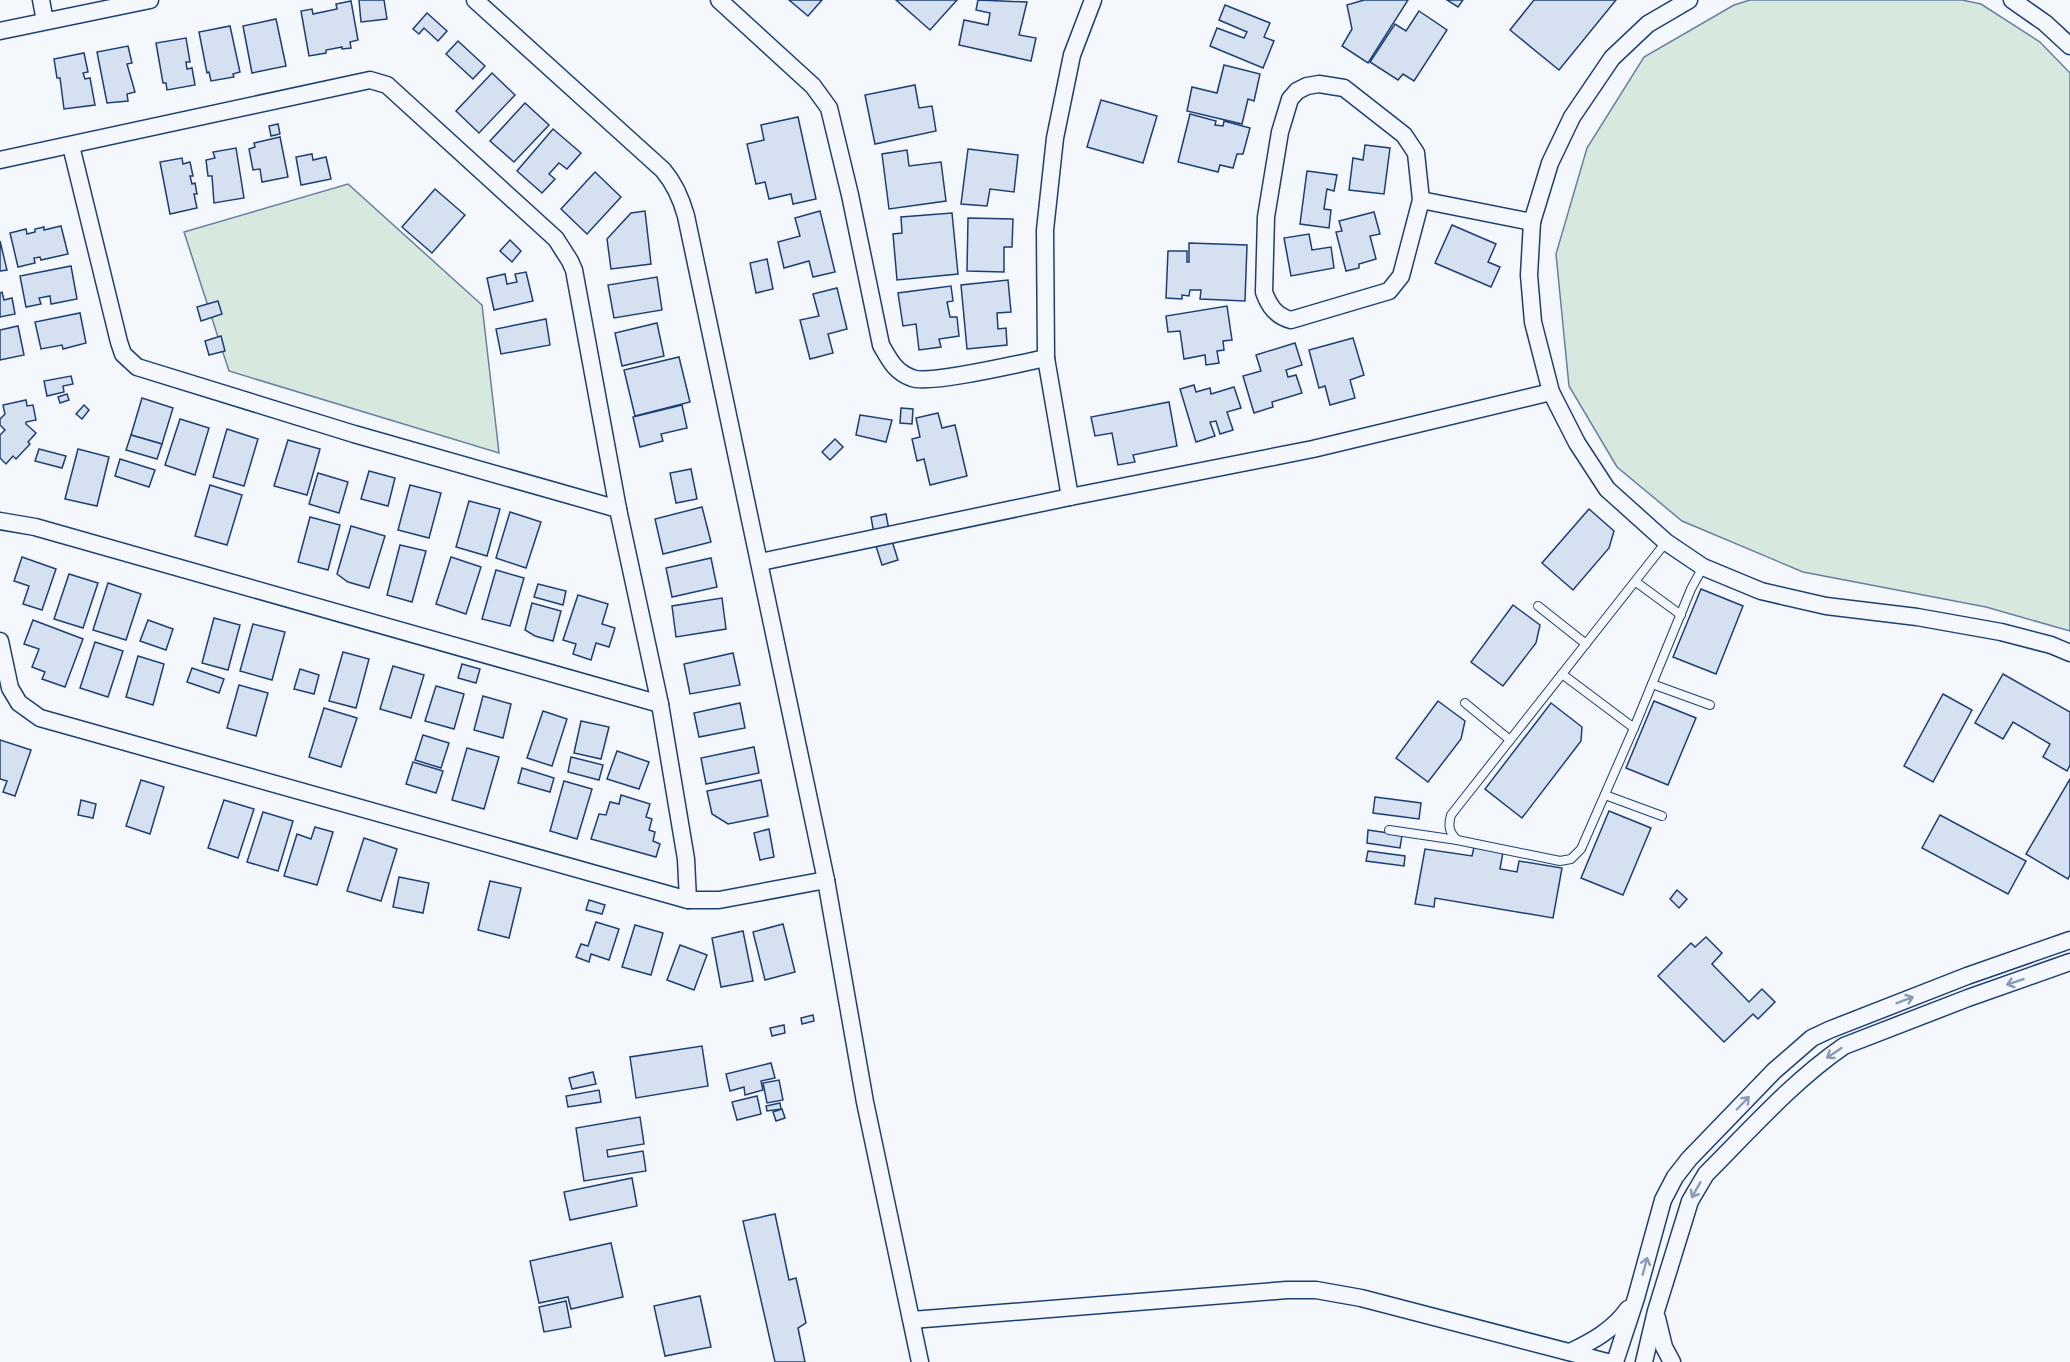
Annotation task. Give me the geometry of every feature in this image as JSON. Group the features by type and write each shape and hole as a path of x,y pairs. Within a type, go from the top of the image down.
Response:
{"street":[{"path":"40,0 45,21"},
{"path":"0,31 150,0"},
{"path":"475,0 663,170 677,190 686,216 761,562 826,880 865,1102 920,1362"},
{"path":"719,0 813,86 829,108 850,195 881,345 893,367 913,379 942,378 1046,358"},
{"path":"1070,497 1046,358 1045,230 1054,138 1072,55 1093,0"},
{"path":"1689,0 1662,6 1648,24 1612,58 1572,117 1550,163 1532,222 1529,275 1533,322 1551,392 1577,443 1607,489 1666,542 1703,567 1761,591 1827,606 1917,617 2001,632 2051,645 2070,653"},
{"path":"2012,0 2045,23 2070,46"},
{"path":"0,160 370,80 387,85 555,239 574,270 618,509 660,704 686,859 688,900"},
{"path":"1319,84 1344,88 1404,135 1416,153 1420,200 1401,276 1389,291 1291,320 1283,318 1274,311 1264,292 1266,217 1280,132 1290,99 1298,91 1307,86 1319,84"},
{"path":"71,146 119,342 123,354 137,368 354,434 618,509"},
{"path":"1420,200 1532,222"},
{"path":"761,562 1313,449 1551,392"},
{"path":"0,521 35,526 660,704"},
{"path":"0,642 10,688 19,703 40,718 688,900 719,900 826,880"},
{"path":"1615,1362 1636,1298 1663,1200 1675,1177 1696,1151 1774,1071 1812,1038 1839,1025 1966,976 2070,940"},
{"path":"1644,1362 1656,1311 1696,1188 1714,1166 1826,1058 1844,1046 2070,962"},
{"path":"912,1320 1287,1290 1316,1290 1362,1298 1607,1362"},
{"path":"1570,1352 1613,1326 1636,1298"},
{"path":"1656,1311 1664,1347 1672,1362"}],"lane":[{"path":"1457,840 1451,833 1449,824 1451,815 1666,542"},
{"path":"1389,830 1457,840 1560,861 1571,859 1581,849 1703,567"},
{"path":"1636,582 1681,615"},
{"path":"1538,606 1586,644"},
{"path":"1562,674 1634,728"},
{"path":"1652,684 1710,705"},
{"path":"1465,703 1509,740"},
{"path":"1605,795 1662,816"}],"shaded area":[{"path":"1750,0 1962,0 1981,4 2040,42 2070,73 2070,631 1986,607 1803,572 1682,521 1617,467 1569,386 1556,254 1587,148 1644,57 1734,5"},
{"path":"348,184 482,305 499,453 229,371 184,232"}],"building":[{"path":"359,0 384,0 387,19 361,22"},
{"path":"789,0 822,0 808,16"},
{"path":"896,0 957,0 930,30"},
{"path":"978,0 1027,2 1019,35 1036,38 1031,61 959,45 964,20 988,25 990,13 976,10"},
{"path":"1364,0 1408,0 1368,63 1342,46 1352,29 1347,5"},
{"path":"1447,0 1463,0 1458,7"},
{"path":"1534,0 1616,0 1559,70 1510,30"},
{"path":"351,1 358,40 350,42 351,48 326,50 326,53 309,56 301,11 312,9 313,14 337,9 336,4"},
{"path":"1225,5 1270,23 1264,37 1274,41 1263,68 1210,46 1217,28 1244,38 1247,32 1219,20"},
{"path":"1419,11 1447,30 1414,81 1403,74 1398,80 1370,62 1395,24 1406,31"},
{"path":"427,13 447,31 438,41 424,28 419,34 413,29"},
{"path":"276,19 286,66 252,73 243,26"},
{"path":"230,26 240,72 233,74 234,77 211,81 209,72 207,73 199,32"},
{"path":"186,38 190,62 186,62 187,69 192,68 195,85 167,90 166,83 163,83 156,43"},
{"path":"458,41 485,66 473,79 446,54"},
{"path":"128,46 132,63 127,64 135,92 127,94 128,101 107,103 97,52"},
{"path":"84,53 88,72 83,73 85,79 90,78 95,105 64,109 60,78 57,78 54,59"},
{"path":"1224,65 1260,74 1254,101 1248,99 1242,124 1187,111 1192,87 1217,93"},
{"path":"492,73 515,95 479,133 456,111"},
{"path":"915,85 919,108 932,106 936,131 875,144 865,95"},
{"path":"1101,100 1157,116 1143,163 1087,147"},
{"path":"525,103 549,125 514,162 490,141"},
{"path":"1190,114 1216,121 1215,125 1223,126 1224,121 1250,128 1243,154 1237,154 1233,168 1220,165 1218,172 1178,162"},
{"path":"798,117 816,199 793,204 791,194 769,199 765,182 756,184 747,144 764,140 761,125"},
{"path":"278,124 280,134 271,136 269,126"},
{"path":"553,129 581,153 567,169 559,163 549,174 555,179 542,193 517,171"},
{"path":"280,137 288,177 262,182 260,169 253,170 249,149 255,147 254,143"},
{"path":"1365,145 1390,148 1384,194 1349,190 1353,158 1363,160"},
{"path":"236,148 244,198 214,203 212,176 208,176 206,160 215,158 213,152"},
{"path":"968,149 1018,155 1014,192 990,189 987,206 961,204"},
{"path":"907,150 909,166 941,162 946,201 889,209 882,154"},
{"path":"312,154 313,160 326,157 331,179 301,185 296,157"},
{"path":"182,158 183,164 190,162 193,176 190,176 192,184 195,183 197,194 194,194 197,208 170,214 160,162"},
{"path":"1307,171 1337,175 1334,191 1327,189 1324,209 1331,210 1329,228 1300,224"},
{"path":"595,172 621,197 587,234 561,209"},
{"path":"435,189 465,215 432,253 402,227"},
{"path":"645,211 651,264 611,269 607,239 631,213"},
{"path":"820,211 835,272 813,277 809,261 784,268 778,242 800,236 795,218"},
{"path":"1374,212 1380,234 1370,236 1376,259 1359,264 1359,268 1346,271 1336,232 1342,231 1339,221"},
{"path":"952,213 958,274 897,280 893,234 902,233 901,217"},
{"path":"968,218 1013,219 1012,247 1004,247 1004,272 967,271"},
{"path":"1452,225 1496,244 1488,262 1500,267 1491,287 1435,263"},
{"path":"61,226 68,254 41,260 40,257 34,258 35,263 18,267 10,233 26,229 27,234 35,232 35,229 44,227 44,230"},
{"path":"1309,234 1312,250 1331,247 1334,268 1291,276 1284,238"},
{"path":"510,240 521,251 512,262 500,251"},
{"path":"0,241 7,270 0,271"},
{"path":"1189,243 1247,245 1245,301 1200,299 1201,290 1190,290 1189,296 1182,295 1182,299 1166,298 1168,251 1187,251 1187,262 1189,262"},
{"path":"767,259 773,289 756,293 750,263"},
{"path":"71,266 77,299 51,304 50,296 39,298 41,304 26,307 20,276"},
{"path":"526,272 533,301 494,310 487,278 505,274 507,284 517,282 515,274"},
{"path":"657,277 662,310 614,318 608,285"},
{"path":"1008,280 1011,312 997,313 998,329 1006,328 1007,345 967,349 961,285"},
{"path":"951,286 953,301 947,302 950,317 957,317 959,336 939,339 941,347 919,350 916,324 903,326 898,293"},
{"path":"837,288 847,329 828,334 833,353 810,359 800,320 819,316 813,294"},
{"path":"2,292 4,300 12,298 15,314 0,317 0,293"},
{"path":"218,301 222,314 201,321 197,307"},
{"path":"1227,306 1232,340 1223,341 1224,350 1217,351 1219,363 1206,365 1205,355 1184,359 1180,331 1168,332 1166,316"},
{"path":"80,313 86,343 63,349 62,345 41,349 35,322"},
{"path":"546,319 550,345 501,354 496,329"},
{"path":"657,323 664,356 622,366 615,333"},
{"path":"18,326 24,355 0,360 0,330"},
{"path":"221,336 225,351 209,355 205,341"},
{"path":"1353,338 1364,375 1350,380 1355,398 1330,405 1325,386 1319,388 1309,350"},
{"path":"1295,343 1302,365 1286,370 1288,377 1296,375 1302,393 1272,402 1273,407 1254,413 1243,376 1261,371 1256,355"},
{"path":"679,357 690,402 635,416 624,370"},
{"path":"71,376 73,384 63,386 64,392 47,396 44,381"},
{"path":"1194,385 1196,392 1210,388 1211,394 1234,387 1241,408 1227,412 1233,430 1220,434 1216,421 1210,422 1215,436 1196,442 1180,389"},
{"path":"67,394 69,400 60,403 58,397"},
{"path":"142,398 173,408 162,444 131,435"},
{"path":"26,400 27,406 33,405 36,420 26,422 26,424 36,433 28,442 30,444 16,459 13,456 6,464 0,458 0,435 5,430 0,425 0,419 5,414 3,405"},
{"path":"1169,402 1177,446 1133,455 1135,462 1118,465 1112,433 1095,436 1091,417"},
{"path":"84,405 89,410 82,419 76,414"},
{"path":"682,405 687,428 661,434 663,441 640,447 633,417"},
{"path":"901,408 913,409 912,424 900,423"},
{"path":"938,413 942,428 955,425 967,476 930,485 924,459 917,461 912,439 920,437 916,418"},
{"path":"860,415 892,420 886,442 856,435"},
{"path":"180,419 209,428 195,475 165,465"},
{"path":"227,429 258,439 244,486 213,477"},
{"path":"131,435 162,444 157,459 126,450"},
{"path":"835,439 843,447 830,460 822,452"},
{"path":"288,440 320,449 307,495 274,486"},
{"path":"39,449 66,456 62,468 35,461"},
{"path":"78,449 109,457 97,506 65,499"},
{"path":"120,459 155,470 149,487 115,476"},
{"path":"691,469 697,499 676,503 670,473"},
{"path":"369,471 395,478 388,506 361,499"},
{"path":"318,473 348,482 339,513 309,504"},
{"path":"210,485 242,495 227,545 195,536"},
{"path":"410,485 441,493 429,538 398,530"},
{"path":"469,501 500,509 487,556 456,547"},
{"path":"702,507 711,542 663,554 655,519"},
{"path":"1589,509 1614,531 1609,548 1573,590 1542,563"},
{"path":"510,512 541,522 526,568 496,558"},
{"path":"886,514 889,530 874,534 871,517"},
{"path":"310,517 340,525 328,570 298,562"},
{"path":"351,526 385,536 369,588 348,582 337,574"},
{"path":"892,541 898,560 882,565 876,546"},
{"path":"400,545 426,551 412,602 387,595"},
{"path":"22,557 56,569 42,610 23,604 29,586 14,581"},
{"path":"451,557 481,567 466,614 436,604"},
{"path":"711,558 717,587 672,597 666,568"},
{"path":"496,570 524,578 510,626 482,619"},
{"path":"69,574 98,583 83,628 54,619"},
{"path":"108,583 141,594 126,640 93,630"},
{"path":"538,584 566,591 563,605 534,597"},
{"path":"1701,589 1743,606 1716,674 1673,657"},
{"path":"578,595 608,604 602,624 615,628 609,647 596,643 591,660 573,654 576,644 563,640"},
{"path":"722,598 726,629 676,637 672,606"},
{"path":"532,603 561,611 553,641 535,636 525,630"},
{"path":"1513,605 1540,625 1536,643 1503,686 1471,662"},
{"path":"214,618 240,625 228,670 202,663"},
{"path":"33,620 83,639 65,687 42,679 45,672 32,667 39,649 24,644"},
{"path":"148,620 173,629 166,650 140,641"},
{"path":"253,624 285,632 272,680 240,671"},
{"path":"95,642 123,651 108,697 80,688"},
{"path":"343,652 369,659 356,708 329,701"},
{"path":"733,653 740,685 690,694 684,664"},
{"path":"138,656 164,664 153,705 126,697"},
{"path":"462,664 480,669 476,683 458,678"},
{"path":"393,666 424,675 411,718 380,709"},
{"path":"192,668 224,679 219,693 187,682"},
{"path":"300,669 319,675 314,694 294,689"},
{"path":"2003,674 2070,712 2070,765 2067,771 2043,757 2050,744 2013,722 2003,739 1975,723"},
{"path":"239,685 268,693 256,736 227,728"},
{"path":"436,686 464,694 454,729 425,721"},
{"path":"1943,694 1972,710 1933,782 1904,766"},
{"path":"483,696 511,704 503,738 474,730"},
{"path":"1438,701 1465,721 1461,739 1428,782 1396,758"},
{"path":"1654,701 1696,718 1668,785 1626,768"},
{"path":"740,703 745,728 699,737 694,713"},
{"path":"1551,703 1582,727 1581,741 1522,818 1485,789"},
{"path":"324,708 357,718 341,767 309,757"},
{"path":"543,711 567,719 552,766 527,758"},
{"path":"581,721 609,727 601,759 574,753"},
{"path":"423,735 449,743 441,768 415,760"},
{"path":"0,740 31,750 15,796 3,792 7,781 0,779"},
{"path":"754,747 759,773 706,784 701,758"},
{"path":"467,748 499,757 484,809 452,800"},
{"path":"617,751 649,762 639,789 607,779"},
{"path":"571,757 603,765 599,780 568,772"},
{"path":"413,762 443,771 436,793 406,784"},
{"path":"522,768 554,778 550,792 518,783"},
{"path":"2070,779 2070,875 2068,879 2026,854"},
{"path":"141,780 164,787 150,834 126,826"},
{"path":"761,780 768,816 728,824 712,814 707,791"},
{"path":"564,781 592,789 577,839 550,831"},
{"path":"621,795 650,804 646,817 652,819 649,830 655,832 653,841 660,844 656,857 591,839 599,814 606,815 610,802 619,804"},
{"path":"1375,797 1421,803 1419,819 1373,813"},
{"path":"81,800 96,804 93,818 78,815"},
{"path":"224,800 254,809 238,858 208,848"},
{"path":"1609,811 1651,828 1623,895 1581,878"},
{"path":"263,812 293,821 278,871 247,862"},
{"path":"1940,815 2026,861 2008,894 1922,848"},
{"path":"315,827 333,832 317,885 284,876 297,834 311,839"},
{"path":"769,829 774,857 760,860 754,833"},
{"path":"1368,830 1402,835 1400,848 1367,843"},
{"path":"364,838 397,849 381,901 347,891"},
{"path":"1474,847 1503,852 1500,869 1517,872 1519,861 1562,868 1553,918 1435,898 1434,907 1415,904 1425,849 1472,856"},
{"path":"1368,851 1405,856 1404,866 1366,861"},
{"path":"399,877 429,883 423,913 393,907"},
{"path":"490,881 521,888 509,938 478,930"},
{"path":"1677,890 1687,899 1679,908 1670,899"},
{"path":"589,900 605,905 602,914 586,910"},
{"path":"596,922 619,929 609,960 591,954 589,962 576,957 581,944 588,946"},
{"path":"783,924 795,972 765,980 753,932"},
{"path":"635,925 663,933 651,975 622,967"},
{"path":"743,931 753,981 721,987 712,938"},
{"path":"1706,937 1722,953 1712,964 1749,1002 1762,989 1775,1002 1758,1019 1753,1014 1724,1042 1658,976 1691,943 1695,947"},
{"path":"680,945 707,955 694,990 667,980"},
{"path":"813,1015 814,1021 802,1024 801,1018"},
{"path":"784,1025 785,1033 772,1036 770,1028"},
{"path":"702,1046 708,1086 636,1098 630,1057"},
{"path":"771,1063 775,1078 761,1081 763,1090 745,1095 744,1087 730,1091 726,1074"},
{"path":"593,1072 596,1084 572,1089 569,1078"},
{"path":"779,1080 783,1100 767,1103 763,1083"},
{"path":"599,1090 601,1102 568,1107 566,1096"},
{"path":"757,1096 761,1114 737,1120 732,1102"},
{"path":"780,1103 781,1109 767,1111 766,1106"},
{"path":"782,1109 785,1118 776,1121 773,1112"},
{"path":"640,1117 644,1144 607,1150 608,1157 643,1151 646,1171 584,1181 576,1128"},
{"path":"632,1178 637,1206 570,1220 564,1192"},
{"path":"775,1214 789,1280 796,1278 806,1323 798,1328 805,1362 775,1362 743,1221"},
{"path":"611,1243 623,1297 571,1309 568,1297 539,1303 530,1261"},
{"path":"700,1296 711,1347 665,1356 654,1306"},
{"path":"566,1301 571,1327 544,1332 539,1307"}]}
